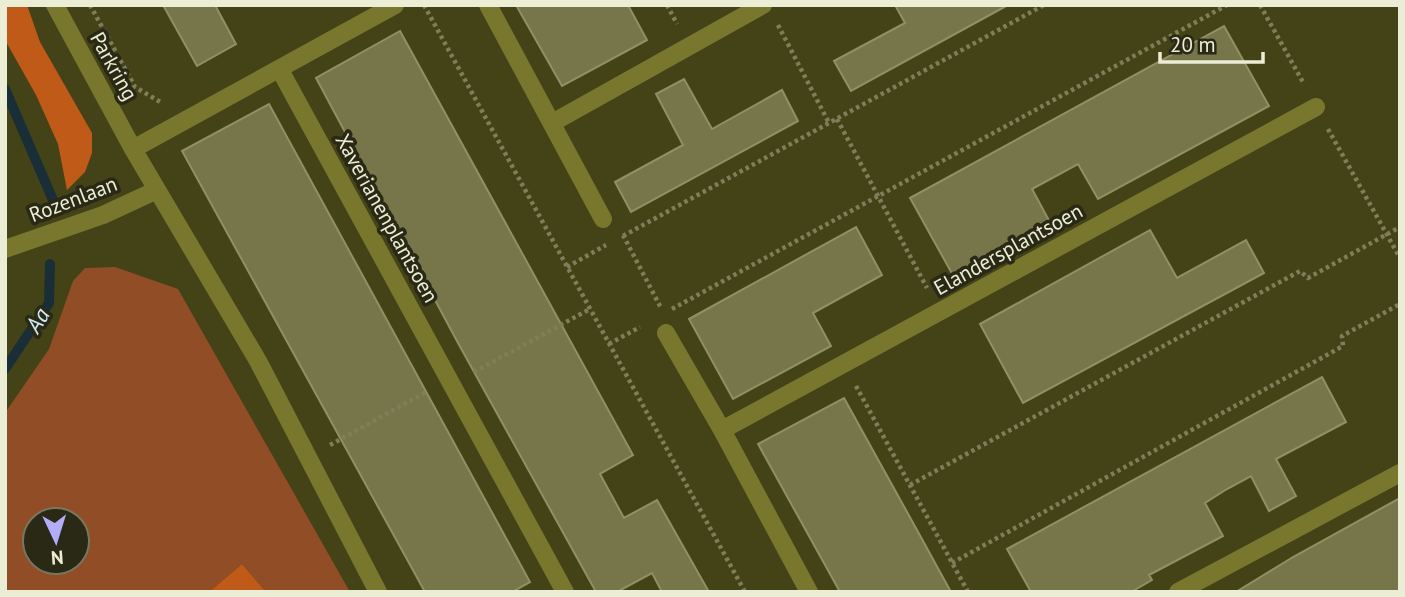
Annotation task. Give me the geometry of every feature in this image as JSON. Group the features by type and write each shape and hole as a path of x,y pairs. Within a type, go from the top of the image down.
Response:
{"street":[{"name":"Parkring","path":"55,5 133,149"},
{"path":"378,592 258,362 133,149 396,5"},
{"path":"488,5 603,219"},
{"path":"552,123 768,11"},
{"name":"Xaverianenplantsoen","path":"280,70 451,384"},
{"name":"Elandersplantsoen","path":"722,430 1316,107"},
{"name":"Rozenlaan","path":"5,249 103,215 157,190"},
{"path":"666,334 722,430 809,592"},
{"path":"451,384 565,592"},
{"path":"1178,592 1400,473"}],"path":[{"path":"90,5 135,87 165,104"},
{"path":"424,5 745,592"},
{"path":"567,267 1044,5"},
{"path":"603,219 615,221 664,313 1227,5"},
{"path":"768,11 829,123"},
{"path":"837,119 940,312"},
{"path":"910,485 1300,271 1308,278 1400,227"},
{"path":"952,563 1343,346 1342,336 1400,304"},
{"path":"308,457 590,309"},
{"path":"609,344 642,326"},
{"path":"844,364 968,592"}],"shaded area":[{"path":"5,5 27,5 40,42 92,133 92,153 85,172 67,190 58,144 36,95 5,40"},
{"path":"115,267 178,289 350,592 266,592 242,564 209,592 5,592 5,413 49,349 73,281 85,268"},
{"path":"242,564 266,592 209,592"}],"building":[{"path":"163,5 215,5 236,44 197,66"},
{"path":"516,5 628,5 647,40 562,86"},
{"path":"895,5 1008,5 851,91 834,61 905,23"},
{"path":"1224,26 1269,106 1098,199 1078,164 1032,189 1051,224 955,279 910,198"},
{"path":"400,31 633,455 600,474 624,518 657,500 709,592 662,592 652,573 617,592 596,592 458,343 316,78"},
{"path":"684,79 712,129 782,90 798,121 631,212 615,182 683,145 656,94"},
{"path":"269,104 530,582 512,592 425,592 182,151"},
{"path":"856,227 882,275 813,313 831,346 733,399 689,319"},
{"path":"1150,230 1177,278 1246,240 1264,273 1023,403 980,324"},
{"path":"1322,377 1346,422 1276,459 1296,496 1269,511 1251,476 1205,503 1223,536 1149,575 1152,580 1131,592 1031,592 1007,549"},
{"path":"844,398 951,592 840,592 758,444"},
{"path":"1400,498 1400,592 1236,592 1293,557"}],"waterway":[{"path":"5,89 53,200"},
{"name":"Aa","path":"5,369 49,303 50,264"}]}
